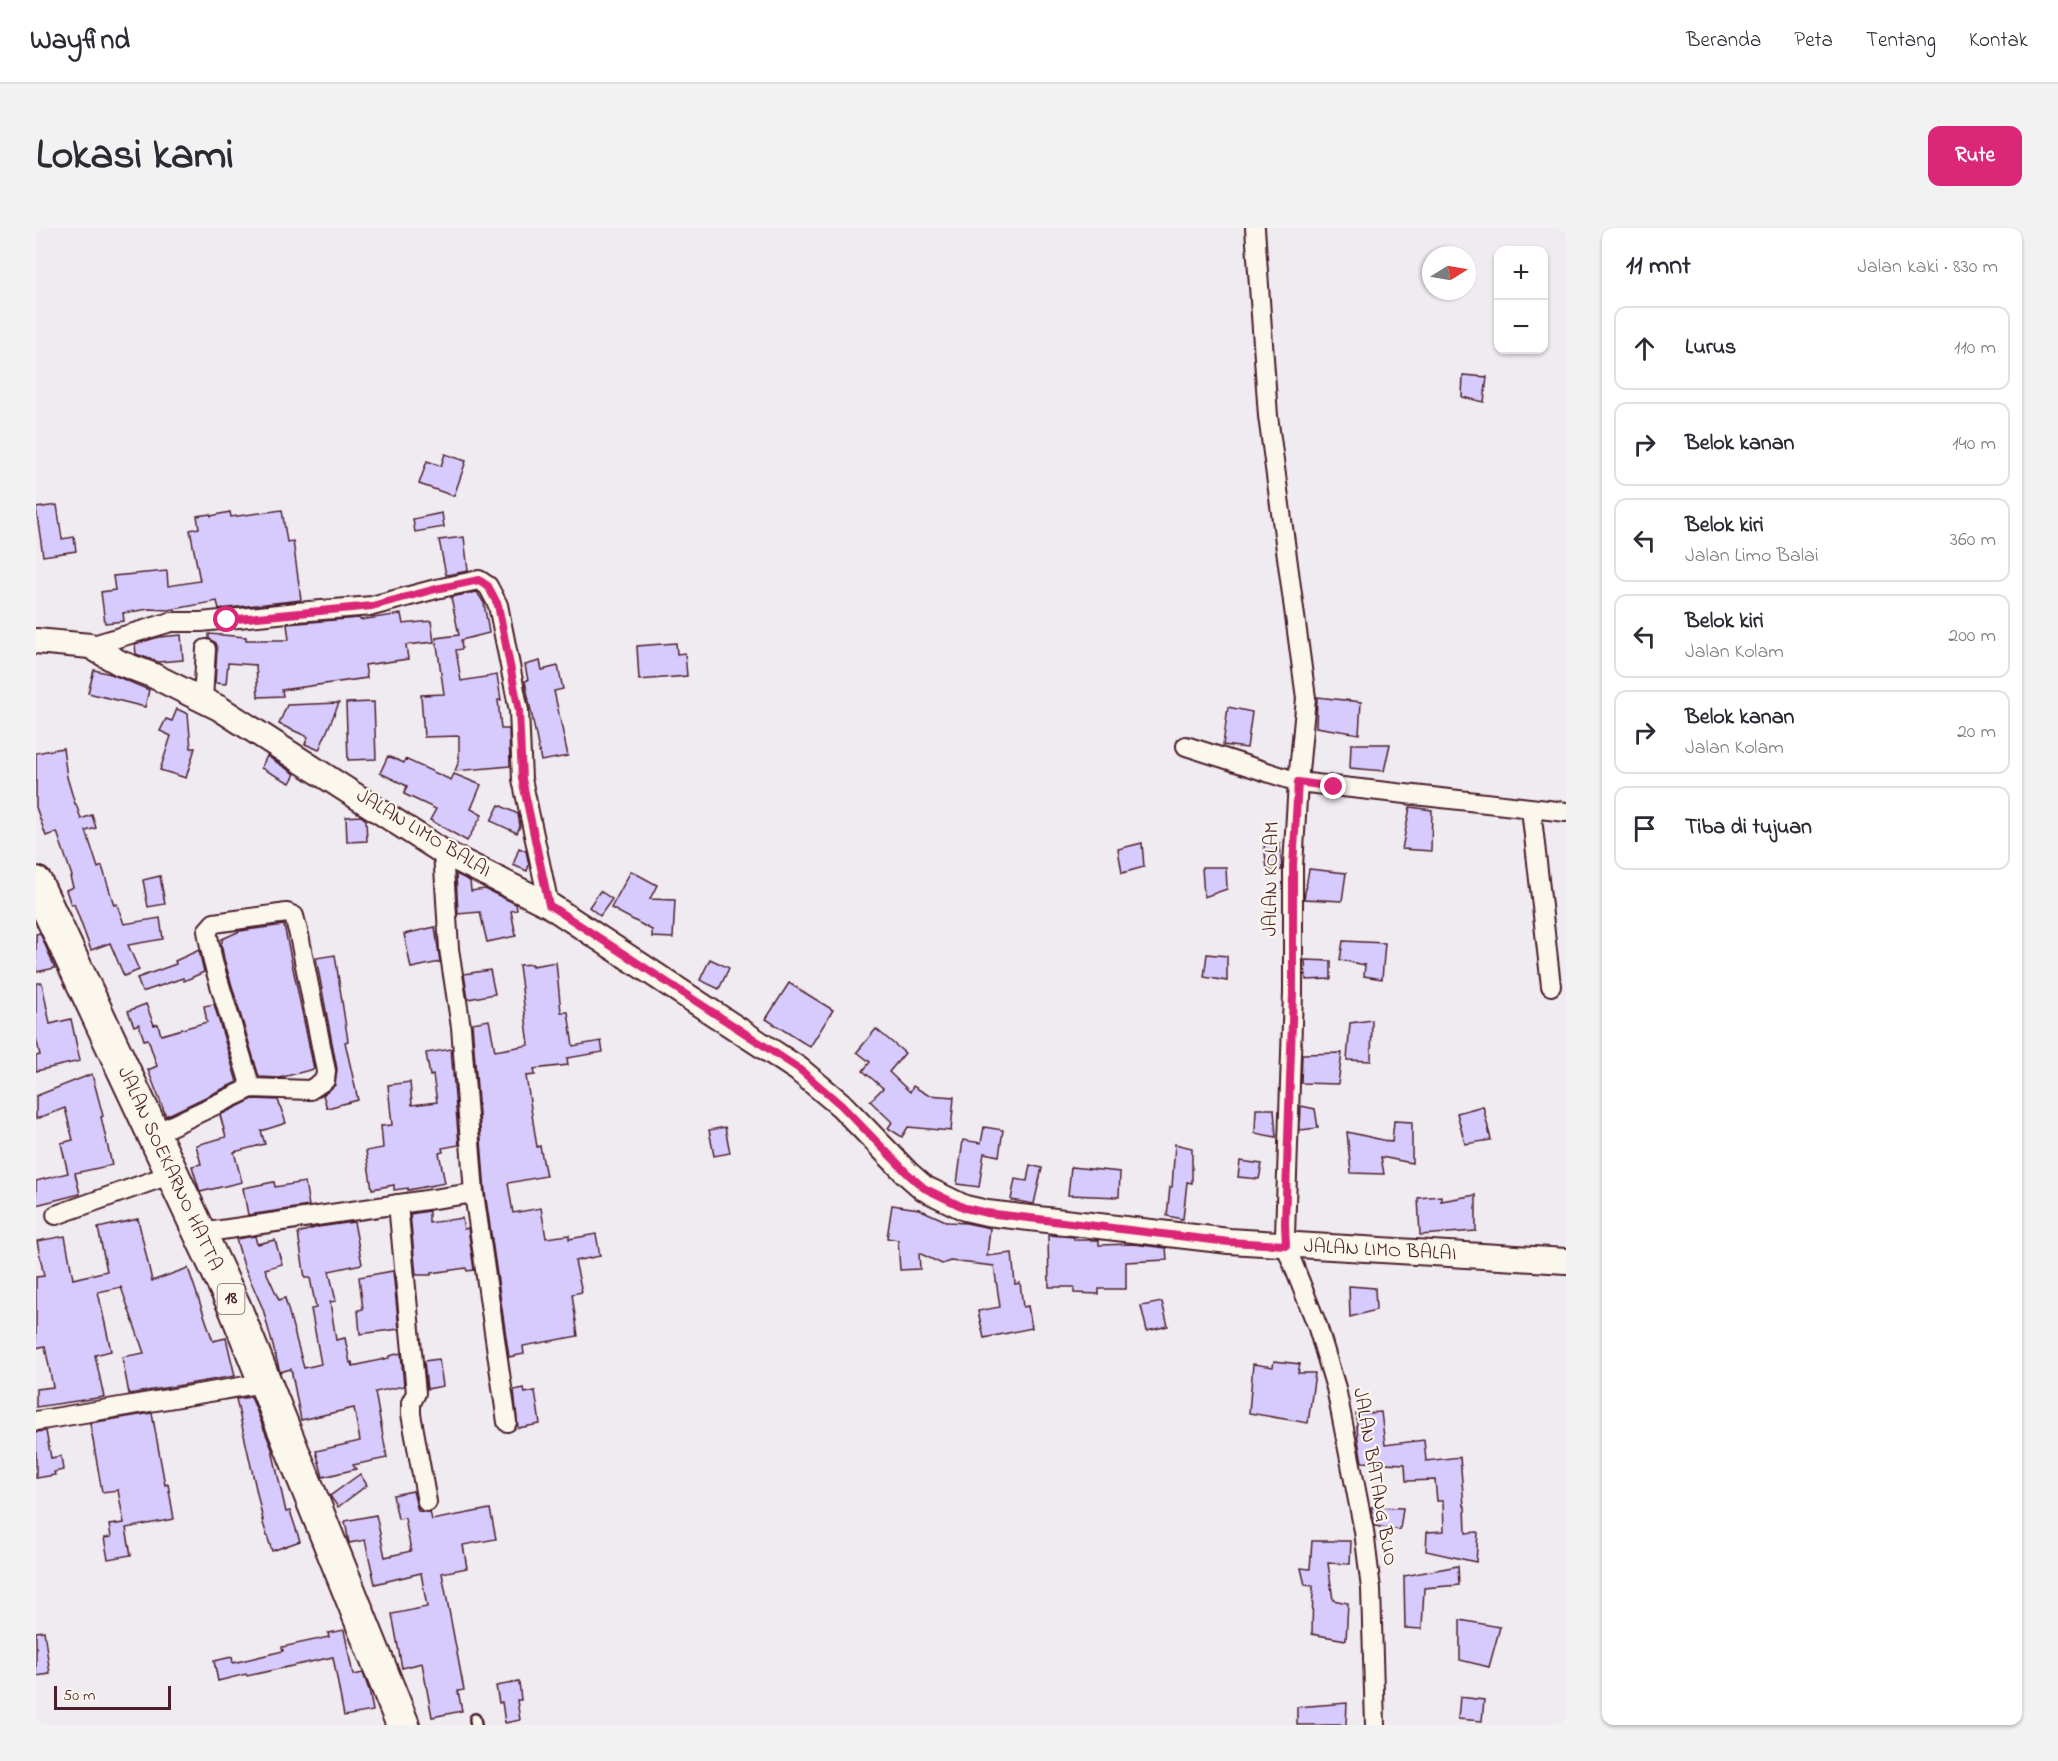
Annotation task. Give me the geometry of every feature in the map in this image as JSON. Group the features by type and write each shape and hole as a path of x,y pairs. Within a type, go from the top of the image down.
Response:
{"highway":[{"name":"JALAN SOEKARNO HATTA","path":"36,883 44,917 154,1134 235,1308 403,1725"}],"street":[{"name":"JALAN KOLAM","path":"1256,228 1268,416 1305,682 1306,711 1298,782 1293,866 1293,993 1286,1245"},
{"path":"90,646 171,622 201,622 372,606 479,580 488,586 498,605 519,711 522,779 549,905"},
{"name":"JALAN LIMO BALAI","path":"36,641 90,646 120,663 152,675 204,700 322,772 443,852 549,905 798,1068 841,1105 924,1188 965,1208 987,1213 1229,1242 1566,1261"},
{"path":"204,700 206,650"},
{"path":"1186,746 1298,782 1566,812"},
{"path":"1531,809 1551,986"},
{"path":"443,852 449,949 460,1027 474,1193 507,1422"},
{"path":"154,1134 251,1088 310,1090 325,1080 326,1071 299,935 294,916 287,913 214,923 207,931 213,962 251,1088"},
{"path":"56,1215 172,1174"},
{"path":"201,1233 474,1193"},
{"path":"398,1204 416,1394 411,1403 411,1414 427,1502"},
{"name":"JALAN BATANG BUO","path":"1286,1245 1317,1325 1336,1388 1363,1521 1371,1589 1375,1725"},
{"path":"36,1421 264,1383"}],"building":[{"path":"1463,375 1487,377 1484,402 1462,397"},
{"path":"445,454 466,461 454,496 419,484 427,461 441,466"},
{"path":"57,505 62,539 74,537 76,551 43,556 36,508"},
{"path":"282,510 287,542 293,541 301,600 219,609 217,601 169,610 149,609 123,613 124,621 105,623 101,592 115,590 113,576 167,571 168,586 200,581 190,530 199,528 197,516 230,512 231,517"},
{"path":"442,513 444,527 415,532 413,519"},
{"path":"464,537 468,571 446,575 439,540"},
{"path":"477,592 484,603 489,633 461,640 462,649 456,650 461,681 497,675 501,700 498,700 501,729 509,729 510,766 455,771 459,761 459,736 424,737 421,695 444,694 436,638 459,635 451,597"},
{"path":"401,614 403,624 431,621 434,642 406,645 408,659 365,665 367,678 282,690 283,696 258,697 256,665 228,663 226,684 215,683 217,649 216,643 209,639 209,634 246,637 246,640 289,640 287,624 359,618 360,620"},
{"path":"181,635 183,660 158,662 136,654 135,644 159,637"},
{"path":"676,643 677,654 685,653 687,676 639,680 637,646"},
{"path":"540,661 542,670 558,666 563,689 554,691 568,756 541,761 525,681 528,680 525,665"},
{"path":"94,670 111,674 149,690 145,707 88,693"},
{"path":"1317,697 1361,702 1359,734 1316,727"},
{"path":"374,702 376,759 348,760 346,703"},
{"path":"339,703 319,750 305,744 308,737 279,724 287,705"},
{"path":"1228,707 1252,712 1247,748 1223,745"},
{"path":"177,709 188,714 191,748 195,748 186,778 160,770 171,736 160,731 166,719 172,721"},
{"path":"1351,744 1390,744 1384,771 1350,768"},
{"path":"63,748 67,777 75,804 81,819 92,815 96,828 86,831 98,868 102,866 114,905 117,904 124,924 160,918 163,939 128,945 139,970 124,976 110,943 91,950 74,904 71,905 66,890 73,887 70,877 72,876 57,832 46,836 36,807 36,753"},
{"path":"267,756 295,774 290,783 261,768"},
{"path":"388,756 404,763 405,759 451,780 454,774 481,785 471,809 482,815 467,841 430,820 436,809 404,794 407,786 380,773"},
{"path":"499,805 518,814 520,826 517,833 491,821"},
{"path":"1410,807 1432,810 1431,851 1402,849"},
{"path":"361,816 366,820 367,841 347,842 346,817"},
{"path":"1142,843 1144,867 1122,873 1118,849"},
{"path":"1280,843 1282,870 1267,869 1264,845"},
{"path":"519,848 526,851 529,865 527,871 513,865"},
{"path":"1202,867 1226,867 1227,889 1204,897"},
{"path":"1309,869 1346,873 1342,901 1304,899"},
{"path":"631,871 657,885 650,899 675,900 673,938 652,937 652,930 611,908"},
{"path":"456,874 470,881 471,891 485,889 516,904 517,910 511,911 516,936 487,942 480,912 458,914"},
{"path":"160,876 165,904 148,907 143,880"},
{"path":"600,891 612,899 600,916 589,907"},
{"path":"284,925 314,1069 279,1078 259,1077 221,943 222,939 240,931"},
{"path":"435,927 440,962 411,968 404,934"},
{"path":"40,933 55,968 36,972 36,934"},
{"path":"1343,941 1385,943 1382,979 1364,976 1365,965 1340,960"},
{"path":"199,950 204,972 184,981 183,978 142,992 137,978 176,964 175,961"},
{"path":"1207,954 1227,956 1227,981 1204,977"},
{"path":"335,955 348,1041 345,1042 358,1100 327,1108 323,1095 335,1085 337,1069 316,958"},
{"path":"710,959 729,968 719,989 700,980"},
{"path":"1305,960 1331,961 1331,979 1306,980"},
{"path":"556,962 561,1012 568,1012 573,1046 601,1041 603,1052 567,1058 568,1065 534,1069 535,1075 526,1076 537,1147 540,1146 546,1176 508,1183 513,1213 541,1208 546,1238 569,1235 569,1239 596,1234 600,1256 575,1261 582,1292 572,1294 578,1336 523,1346 524,1354 509,1357 485,1192 472,1023 489,1020 495,1051 529,1045 519,965 532,964 532,966"},
{"path":"490,970 495,994 468,999 464,974"},
{"path":"36,983 42,983 50,1024 71,1019 80,1061 36,1071 36,1056 40,1055 36,1038"},
{"path":"789,983 833,1010 810,1047 766,1019"},
{"path":"146,1004 154,1025 158,1024 161,1035 207,1022 204,1006 214,1004 237,1082 166,1116 148,1070 157,1066 148,1039 144,1040 139,1024 134,1026 128,1011"},
{"path":"1372,1020 1371,1061 1347,1060 1350,1023"},
{"path":"876,1029 905,1053 889,1072 910,1092 913,1086 928,1095 954,1097 951,1131 908,1127 902,1137 888,1128 892,1122 870,1101 883,1088 863,1071 870,1062 857,1052"},
{"path":"451,1049 459,1145 442,1148 443,1152 439,1153 445,1183 408,1190 408,1188 394,1190 394,1185 372,1189 366,1151 383,1148 381,1126 392,1125 388,1085 410,1082 412,1105 437,1102 433,1075 430,1076 426,1053"},
{"path":"1342,1053 1338,1084 1301,1083 1302,1054"},
{"path":"92,1074 112,1165 75,1173 80,1194 36,1205 36,1181 68,1173 61,1143 73,1140 65,1108 36,1119 36,1096"},
{"path":"253,1099 278,1100 286,1123 261,1131 265,1144 234,1152 242,1182 200,1192 192,1166 201,1164 196,1145 226,1137 220,1115"},
{"path":"1301,1106 1315,1109 1318,1128 1300,1130"},
{"path":"1483,1106 1491,1140 1465,1144 1457,1113"},
{"path":"1256,1109 1274,1109 1276,1137 1255,1133"},
{"path":"1394,1121 1412,1122 1412,1163 1381,1157 1384,1174 1351,1173 1347,1132 1392,1142"},
{"path":"725,1127 730,1153 714,1156 709,1130"},
{"path":"984,1127 1003,1130 999,1156 984,1153 979,1187 957,1184 963,1140 981,1143"},
{"path":"1175,1144 1192,1148 1192,1183 1187,1182 1183,1219 1167,1216"},
{"path":"1240,1161 1262,1164 1259,1179 1238,1177"},
{"path":"1030,1165 1042,1168 1034,1204 1011,1200 1015,1179 1027,1181"},
{"path":"1071,1167 1120,1172 1119,1197 1068,1195"},
{"path":"274,1182 275,1187 305,1182 309,1206 248,1215 243,1188"},
{"path":"1476,1195 1476,1231 1420,1235 1418,1198 1441,1196 1441,1201"},
{"path":"892,1205 919,1209 948,1222 990,1228 987,1256 1012,1253 1015,1284 1020,1283 1023,1307 1028,1306 1032,1328 984,1338 978,1311 1000,1307 994,1266 950,1261 942,1264 919,1253 920,1269 900,1270 898,1240 887,1238"},
{"path":"429,1211 429,1223 462,1218 464,1229 468,1228 474,1270 467,1271 466,1268 431,1273 431,1275 416,1275 410,1214"},
{"path":"138,1219 152,1281 188,1268 213,1341 226,1338 235,1376 129,1394 122,1357 144,1353 121,1287 98,1292 111,1351 95,1355 104,1397 36,1407 36,1389 53,1387 45,1346 36,1348 36,1277 44,1276 37,1241 65,1236 73,1279 107,1271 98,1228"},
{"path":"354,1222 362,1264 329,1271 336,1301 330,1302 336,1340 345,1338 350,1363 352,1362 353,1366 401,1353 404,1386 375,1392 387,1458 353,1465 356,1469 323,1477 316,1451 360,1441 354,1408 301,1420 291,1369 280,1372 263,1309 244,1266 236,1239 255,1236 257,1244 275,1240 282,1264 265,1269 279,1300 285,1298 304,1368 321,1364 311,1309 316,1308 310,1278 305,1278 298,1233 318,1227"},
{"path":"1048,1235 1074,1237 1074,1240 1099,1240 1099,1245 1133,1244 1166,1248 1167,1260 1126,1262 1126,1289 1099,1289 1099,1294 1074,1293 1074,1287 1049,1287"},
{"path":"393,1271 399,1329 360,1334 358,1310 363,1309 359,1277"},
{"path":"1349,1286 1375,1288 1376,1310 1350,1317"},
{"path":"1162,1302 1168,1326 1147,1331 1141,1306"},
{"path":"439,1359 443,1386 427,1389 424,1361"},
{"path":"1274,1361 1300,1364 1298,1373 1315,1373 1308,1423 1249,1413 1253,1364 1273,1367"},
{"path":"524,1388 525,1393 535,1391 540,1424 518,1428 514,1390"},
{"path":"251,1397 272,1449 286,1512 290,1511 300,1541 272,1551 262,1520 236,1399"},
{"path":"1381,1412 1385,1445 1424,1440 1426,1461 1460,1457 1466,1533 1478,1532 1476,1562 1426,1551 1427,1532 1444,1531 1443,1501 1437,1501 1435,1480 1406,1481 1405,1464 1362,1462 1356,1414"},
{"path":"152,1413 165,1485 168,1484 174,1519 126,1528 131,1555 108,1559 104,1538 111,1537 109,1525 124,1523 118,1490 102,1492 90,1423"},
{"path":"46,1431 51,1458 61,1456 63,1470 54,1472 55,1475 36,1478 36,1432"},
{"path":"360,1474 367,1485 338,1507 330,1496"},
{"path":"413,1491 418,1511 430,1512 432,1520 490,1509 496,1539 463,1545 467,1568 442,1573 464,1690 458,1691 462,1711 432,1717 422,1663 402,1668 392,1614 427,1607 421,1573 375,1584 365,1540 349,1543 345,1521 376,1515 385,1557 411,1551 405,1518 398,1519 393,1495"},
{"path":"1371,1507 1403,1508 1400,1530 1375,1526"},
{"path":"1312,1541 1351,1541 1350,1564 1328,1563 1333,1600 1348,1603 1346,1640 1312,1634 1313,1586 1305,1585 1301,1568 1310,1569"},
{"path":"1458,1566 1459,1585 1424,1588 1422,1629 1405,1628 1404,1576"},
{"path":"1460,1620 1500,1627 1489,1667 1460,1660"},
{"path":"344,1630 353,1675 363,1673 373,1711 344,1716 333,1657 218,1681 214,1661 232,1657 233,1663 283,1651 282,1647 329,1637 328,1633"},
{"path":"44,1631 50,1674 36,1676 36,1632"},
{"path":"519,1682 521,1700 517,1700 520,1720 505,1723 502,1702 499,1703 496,1686"},
{"path":"1460,1697 1484,1700 1482,1721 1458,1719"},
{"path":"1347,1703 1346,1725 1297,1725 1297,1707"}],"route":[{"path":"227,620 372,606 479,580 488,586 498,605 519,711 522,779 549,905 798,1068 841,1105 924,1188 965,1208 987,1213 1229,1242 1286,1245 1293,993 1293,866 1298,782 1334,787"}]}
